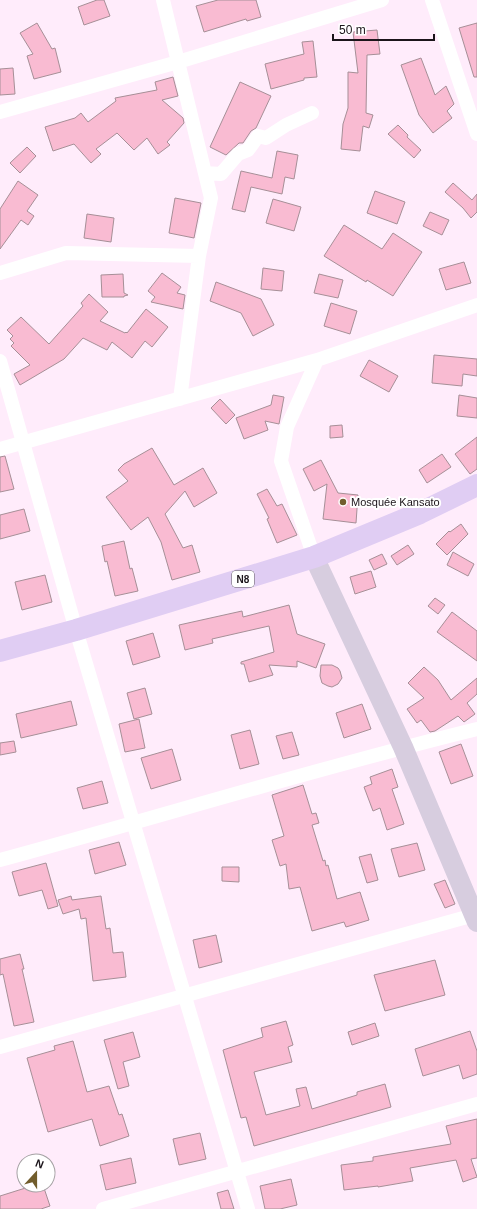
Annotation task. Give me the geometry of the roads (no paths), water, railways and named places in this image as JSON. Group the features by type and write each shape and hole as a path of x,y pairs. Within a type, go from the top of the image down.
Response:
{"main road":[{"name":"N8","path":"0,651 76,630 314,557 420,513 477,484"}],"street":[{"path":"163,0 211,198 199,256 180,399"},
{"path":"0,112 178,62 382,0"},
{"path":"432,0 477,134"},
{"path":"205,173 221,174 238,154 248,150 258,136 266,138 286,125 312,113"},
{"path":"0,273 66,253 199,256"},
{"path":"0,449 317,360 477,305"},
{"path":"0,1047 476,918 403,747 314,557 281,462 287,427 317,360"},
{"path":"0,361 76,630 248,1209"},
{"path":"0,860 133,824 403,747 477,729"},
{"path":"103,1209 477,1104"}],"place":[{"name":"Mosquée Kansato","path":"343,502"}]}
